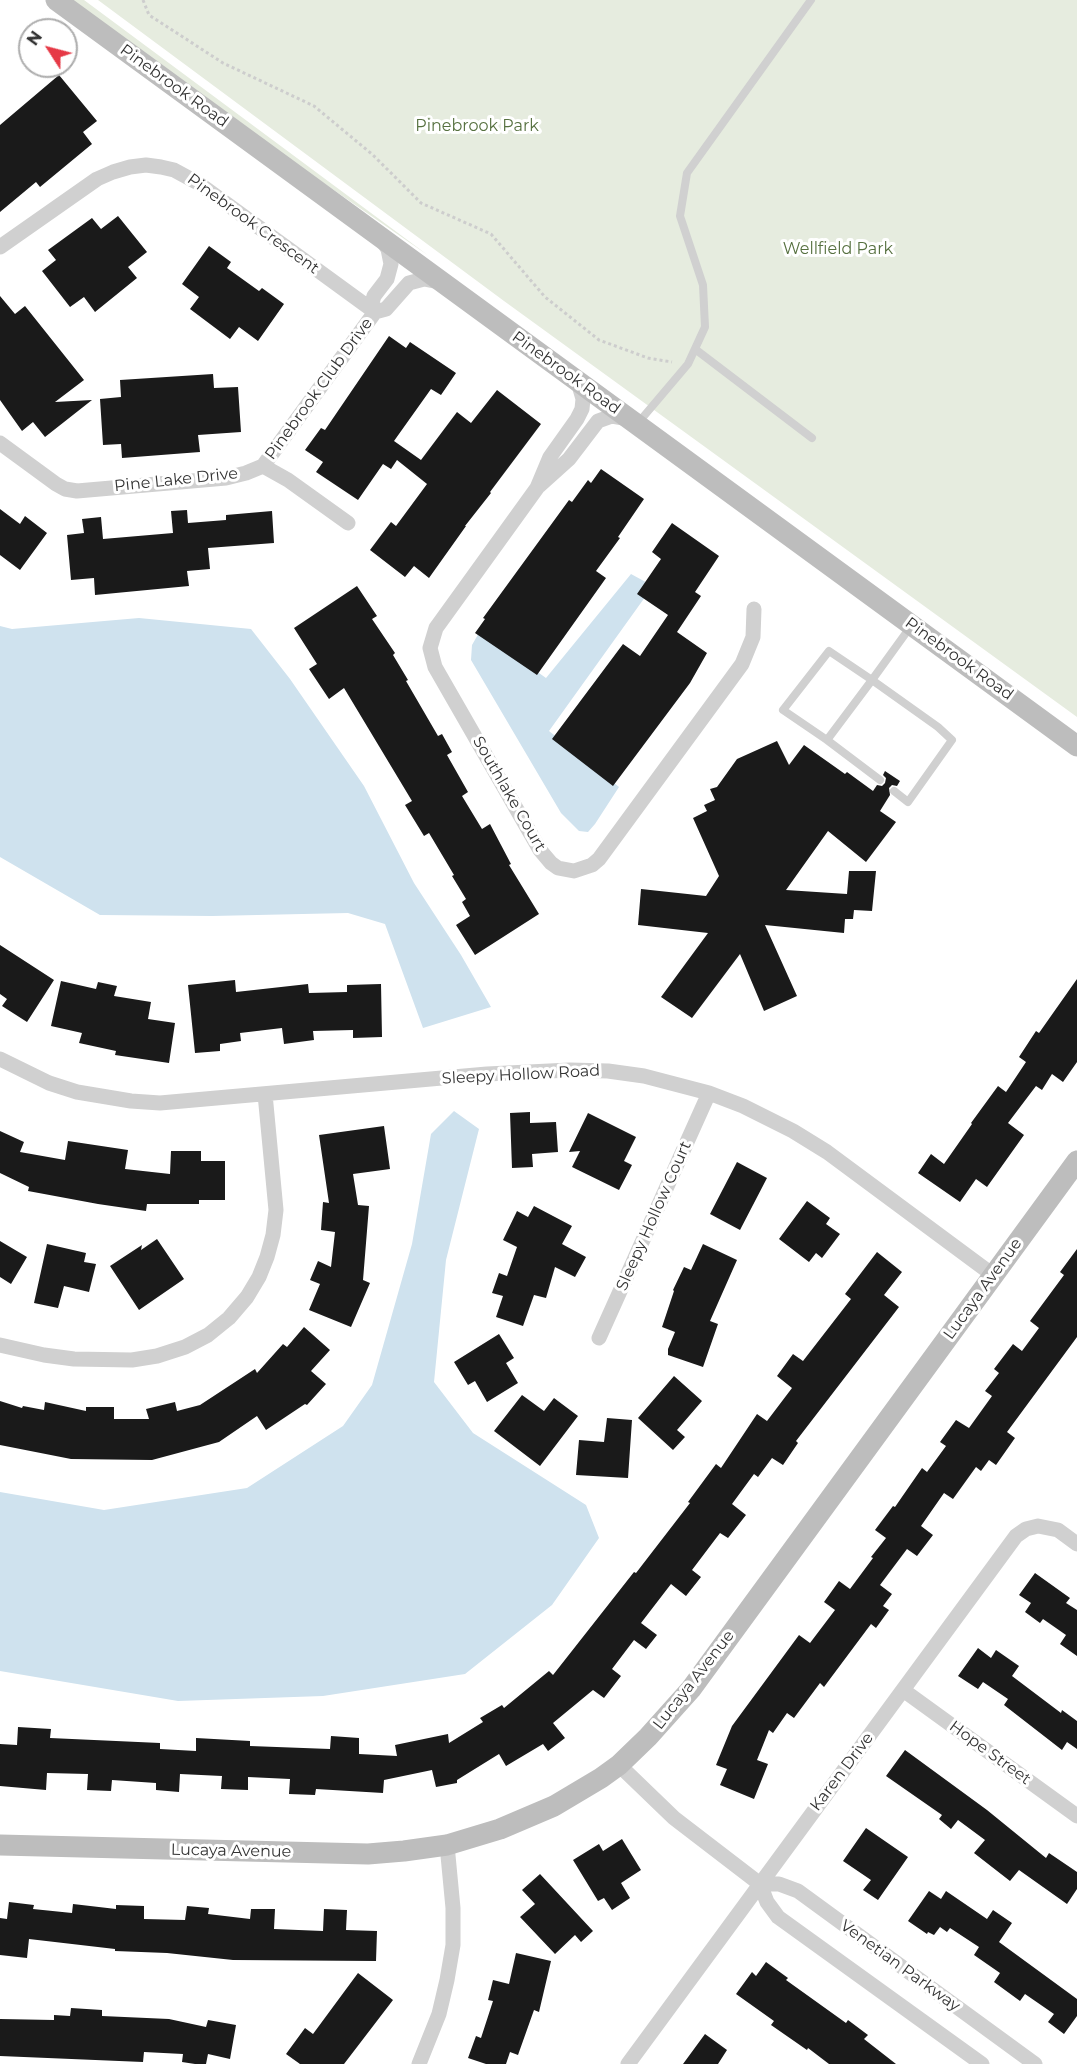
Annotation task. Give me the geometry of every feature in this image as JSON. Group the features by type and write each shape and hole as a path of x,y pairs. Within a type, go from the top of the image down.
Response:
{"street":[{"name":"Pinebrook Road","path":"56,0 1077,746"},
{"name":"Pinebrook Crescent","path":"0,247 105,176 130,167 146,165 161,167 174,170 198,183 375,312"},
{"name":"Pinebrook Club Drive","path":"375,312 372,303 374,296 387,279 391,264 388,249 381,237"},
{"name":"Pinebrook Club Drive","path":"263,466 375,312 386,309 401,290 413,281 430,279 444,284"},
{"name":"Southlake Court","path":"537,488 550,458 582,409 582,392 578,382"},
{"name":"Southlake Court","path":"634,422 612,416 598,421 569,459 537,488 432,634 430,648 435,667 540,850 551,863 558,868 574,871 591,865 599,859 742,664 753,637 754,609"},
{"name":"Pine Lake Drive","path":"0,443 65,489 77,490 226,478 263,466"},
{"path":"263,466 288,480 348,524"},
{"name":"Sleepy Hollow Road","path":"0,1059 26,1073 77,1092 131,1101 185,1102 487,1074 570,1070 608,1071 644,1076 709,1093 743,1106 793,1131 826,1152 993,1275"},
{"name":"Sleepy Hollow Court","path":"599,1338 709,1093"},
{"path":"0,1345 74,1359 132,1360 157,1356 184,1347 208,1335 229,1318 247,1297 259,1277 273,1234 276,1210 265,1094"},
{"name":"Lucaya Avenue","path":"0,1845 368,1854 404,1851 447,1845 492,1832 575,1795 619,1765 691,1689 1077,1161"},
{"name":"Karen Drive","path":"628,2064 1016,1536 1026,1529 1038,1526 1058,1530 1077,1544"},
{"name":"Hope Street","path":"903,1690 1077,1816"},
{"name":"Venetian Parkway","path":"619,1765 674,1818 760,1884 767,1902 778,1917 982,2064"},
{"path":"419,2064 439,2013 453,1945 453,1908 447,1845"},
{"name":"Venetian Parkway","path":"760,1884 779,1884 798,1891 1017,2059 1035,2064"}],"lane":[{"path":"634,422 688,364 705,327 704,285 680,216 687,173 811,0"},
{"path":"695,349 812,438"},
{"path":"827,740 912,625"},
{"path":"880,780 783,710 829,651 938,727 952,740 908,802 894,791"}],"path":[{"path":"143,0 149,15 223,63 314,106 373,156 421,203 491,234 545,297 599,340 648,358 688,364"}],"green space":[{"path":"72,0 84,0 429,256 302,168"},
{"name":"Wellfield Park","path":"98,0 1077,0 1077,717 504,301"}],"water":[{"path":"631,574 653,586 549,731 619,787 588,832 579,831 561,813 471,660 472,645 480,631 546,678"},
{"path":"139,618 251,629 290,679 364,786 414,883 461,955 491,1007 423,1028 385,924 348,913 212,916 100,915 0,857 0,626 12,629"},
{"path":"454,1111 479,1129 446,1260 434,1382 473,1433 586,1505 599,1538 552,1605 465,1674 323,1696 178,1701 0,1671 0,1492 104,1510 247,1488 343,1426 372,1385 412,1244 431,1134"}],"building":[{"path":"55,78 61,78 97,121 83,132 92,144 40,187 36,182 0,212 0,125"},
{"path":"118,216 147,252 128,267 137,278 95,312 84,297 70,307 42,271 56,260 48,250 92,218 101,229"},
{"path":"209,246 231,262 227,268 259,291 262,288 284,304 258,341 239,327 230,339 190,309 199,297 182,284"},
{"path":"0,296 15,314 25,306 84,380 55,402 92,400 45,437 33,422 22,431 0,400"},
{"path":"389,336 406,348 410,342 456,373 441,395 431,389 394,441 421,460 457,412 471,423 497,390 541,424 429,578 414,566 405,577 370,550 391,522 396,526 427,484 397,460 391,469 383,464 358,500 316,472 323,462 305,450 321,428 325,430"},
{"path":"213,374 214,388 238,387 241,432 198,435 200,452 122,458 121,444 103,445 100,399 121,397 120,380"},
{"path":"601,469 644,499 596,571 606,578 537,675 475,633 485,619 483,618 569,500 572,502 588,480 591,483"},
{"path":"0,509 20,524 25,516 47,533 20,570 0,555"},
{"path":"187,510 188,523 226,520 226,515 272,511 274,543 208,548 210,569 187,571 189,586 95,595 94,578 71,580 67,535 84,533 82,519 101,517 103,539 173,533 171,511"},
{"path":"672,523 719,556 695,592 701,596 677,632 707,653 690,683 613,786 552,739 623,644 640,656 668,615 637,594 661,559 652,552"},
{"path":"357,586 377,616 372,619 395,653 393,655 408,680 406,681 438,736 442,734 452,752 447,755 468,792 462,796 482,829 490,824 511,864 509,865 539,914 475,955 456,925 470,916 462,902 466,899 452,876 454,875 429,833 424,836 405,805 412,801 344,688 329,699 309,669 317,664 294,628"},
{"path":"777,741 789,765 804,745 873,791 877,785 882,786 885,783 886,778 883,775 885,771 900,781 897,786 892,785 889,788 890,795 880,811 896,822 866,862 828,831 786,890 847,894 849,871 876,871 872,911 854,910 853,919 845,919 844,933 765,925 797,996 764,1011 740,954 692,1018 661,997 708,933 638,925 641,889 706,896 719,876 693,818 707,811 704,805 715,800 710,789 717,787 737,759"},
{"path":"0,945 54,980 27,1022 2,1006 7,999 0,994"},
{"path":"1077,979 1077,1062 1063,1082 1052,1074 1042,1090 1036,1086 1008,1123 1024,1135 987,1187 976,1179 960,1202 918,1173 931,1154 944,1164 998,1086 1006,1092 1026,1062 1019,1057 1036,1031 1039,1033"},
{"path":"235,980 236,992 308,984 309,993 347,992 347,985 381,984 382,1037 353,1038 353,1030 313,1031 314,1040 284,1044 282,1028 240,1033 241,1041 220,1044 220,1051 195,1053 188,985"},
{"path":"61,981 96,989 98,982 117,986 114,996 151,1002 148,1019 175,1023 169,1063 115,1055 116,1051 79,1043 82,1033 51,1026"},
{"path":"530,1112 530,1123 556,1122 558,1152 532,1154 533,1167 512,1168 510,1113"},
{"path":"588,1113 636,1137 624,1161 632,1165 619,1190 572,1167 580,1151 569,1152"},
{"path":"384,1126 390,1169 353,1174 358,1205 369,1206 363,1280 370,1283 351,1327 309,1310 320,1284 310,1280 318,1261 331,1267 335,1232 321,1230 323,1202 329,1203 319,1135"},
{"path":"0,1131 24,1142 20,1152 65,1160 68,1141 128,1150 125,1169 170,1174 171,1151 201,1151 201,1161 225,1161 225,1200 199,1200 199,1204 147,1204 146,1211 28,1191 29,1187 0,1173"},
{"path":"737,1162 767,1178 740,1230 710,1214"},
{"path":"807,1201 830,1218 826,1224 840,1234 822,1258 816,1253 809,1262 779,1239"},
{"path":"534,1206 572,1226 562,1244 586,1257 575,1277 555,1267 546,1298 534,1295 523,1326 496,1317 503,1296 492,1293 499,1273 507,1276 517,1247 503,1240 517,1211 528,1217"},
{"path":"157,1239 184,1279 139,1310 110,1266 142,1245 141,1250"},
{"path":"0,1241 27,1257 11,1284 0,1277"},
{"path":"47,1244 86,1253 84,1262 96,1264 89,1292 64,1286 58,1308 34,1303"},
{"path":"703,1244 737,1260 710,1321 718,1324 703,1367 668,1355 675,1332 662,1327 673,1290 684,1267 691,1270"},
{"path":"1077,1249 1077,1337 1007,1432 1015,1438 996,1465 989,1460 981,1471 976,1467 953,1499 944,1493 921,1526 933,1535 917,1556 907,1549 880,1585 892,1594 883,1606 889,1610 876,1628 871,1624 824,1687 820,1683 794,1718 787,1713 773,1733 769,1730 757,1760 768,1764 754,1799 720,1785 727,1769 716,1765 732,1726 799,1635 810,1643 835,1610 824,1602 839,1581 850,1589 873,1558 871,1557 886,1538 875,1530 893,1506 895,1507 922,1468 927,1472 946,1446 940,1442 956,1420 969,1428 992,1396 985,1391 999,1373 994,1369 1013,1344 1022,1351 1039,1328 1030,1321 1064,1275 1060,1272"},
{"path":"877,1252 902,1272 884,1295 899,1307 796,1441 798,1443 783,1465 772,1458 758,1477 754,1474 732,1504 746,1515 728,1538 720,1533 692,1570 701,1577 686,1596 671,1584 641,1623 657,1635 646,1649 634,1640 612,1669 621,1676 604,1698 593,1690 553,1723 565,1738 548,1751 543,1744 506,1766 499,1754 457,1780 457,1783 436,1787 432,1770 384,1780 383,1793 316,1789 315,1795 289,1794 290,1779 248,1777 248,1790 221,1789 222,1776 180,1774 179,1792 156,1790 156,1783 112,1780 111,1791 87,1790 88,1774 47,1773 46,1790 0,1786 0,1744 17,1745 18,1727 51,1729 50,1738 160,1743 160,1749 196,1751 196,1738 250,1741 250,1746 330,1749 331,1736 359,1738 359,1754 397,1756 395,1745 448,1734 449,1743 483,1722 480,1718 502,1705 504,1708 549,1671 553,1675 634,1572 636,1573 690,1503 688,1502 716,1464 721,1468 757,1414 767,1421 792,1388 777,1376 793,1354 803,1361 851,1299 845,1294"},
{"path":"304,1327 330,1350 311,1371 326,1384 307,1405 305,1404 266,1430 257,1416 219,1442 152,1460 71,1459 0,1445 0,1401 22,1408 23,1406 44,1410 45,1402 86,1411 86,1407 114,1407 114,1419 149,1419 146,1409 175,1402 177,1411 200,1405 255,1369 257,1373 283,1344 287,1347"},
{"path":"499,1334 514,1358 506,1363 518,1383 487,1402 475,1381 468,1385 454,1362"},
{"path":"674,1376 702,1401 677,1430 685,1437 673,1450 638,1418"},
{"path":"522,1395 544,1411 554,1398 578,1416 540,1466 494,1431"},
{"path":"607,1418 632,1420 628,1478 576,1475 579,1440 604,1442"},
{"path":"1035,1573 1070,1598 1066,1603 1077,1610 1077,1656 1060,1644 1066,1635 1043,1619 1040,1623 1025,1612 1031,1603 1019,1595"},
{"path":"978,1648 991,1658 996,1650 1019,1666 1012,1676 1061,1713 1062,1710 1077,1721 1077,1749 1067,1742 1062,1750 1004,1705 1008,1699 983,1682 978,1689 958,1676"},
{"path":"905,1750 987,1810 1046,1858 1049,1853 1077,1872 1077,1889 1067,1904 1019,1870 1010,1881 974,1853 985,1840 958,1820 951,1829 939,1819 942,1815 886,1776"},
{"path":"866,1828 908,1857 878,1900 863,1890 871,1880 843,1861"},
{"path":"622,1839 641,1870 621,1883 630,1898 612,1910 604,1898 598,1901 573,1860 599,1844 603,1851"},
{"path":"540,1874 593,1931 581,1942 575,1935 555,1954 520,1917 535,1904 522,1890"},
{"path":"929,1891 941,1899 946,1891 987,1919 993,1910 1012,1923 999,1942 1077,1999 1077,2016 1064,2034 1048,2022 1054,2014 1025,1994 1020,2001 994,1982 1000,1973 974,1955 979,1947 950,1928 947,1932 940,1927 934,1935 928,1932 927,1934 908,1921"},
{"path":"9,1902 34,1905 33,1909 72,1913 73,1904 116,1909 116,1905 144,1906 144,1919 185,1920 187,1906 209,1908 208,1914 250,1919 251,1909 275,1909 274,1929 323,1931 324,1909 347,1910 346,1930 377,1931 376,1961 233,1960 167,1953 115,1951 115,1949 29,1939 27,1958 0,1955 0,1918 7,1919"},
{"path":"516,1953 551,1961 539,2012 534,2010 518,2055 510,2052 506,2064 486,2064 468,2058 476,2036 481,2038 493,2001 488,2000 493,1980 509,1984"},
{"path":"766,1962 788,1978 786,1980 846,2023 848,2020 868,2035 864,2039 896,2064 829,2064 771,2025 774,2021 736,1994 752,1972 756,1976"},
{"path":"358,1973 393,2000 344,2064 300,2064 286,2054 305,2028 313,2034"},
{"path":"71,2008 102,2010 102,2016 169,2019 206,2027 208,2020 236,2025 230,2059 208,2054 206,2064 195,2064 182,2062 183,2054 144,2052 143,2062 0,2056 0,2019 54,2020 54,2015 70,2016"},
{"path":"705,2034 727,2050 718,2064 683,2064"}],"park label":[{"name":"Pinebrook Park","path":"477,126"}]}
